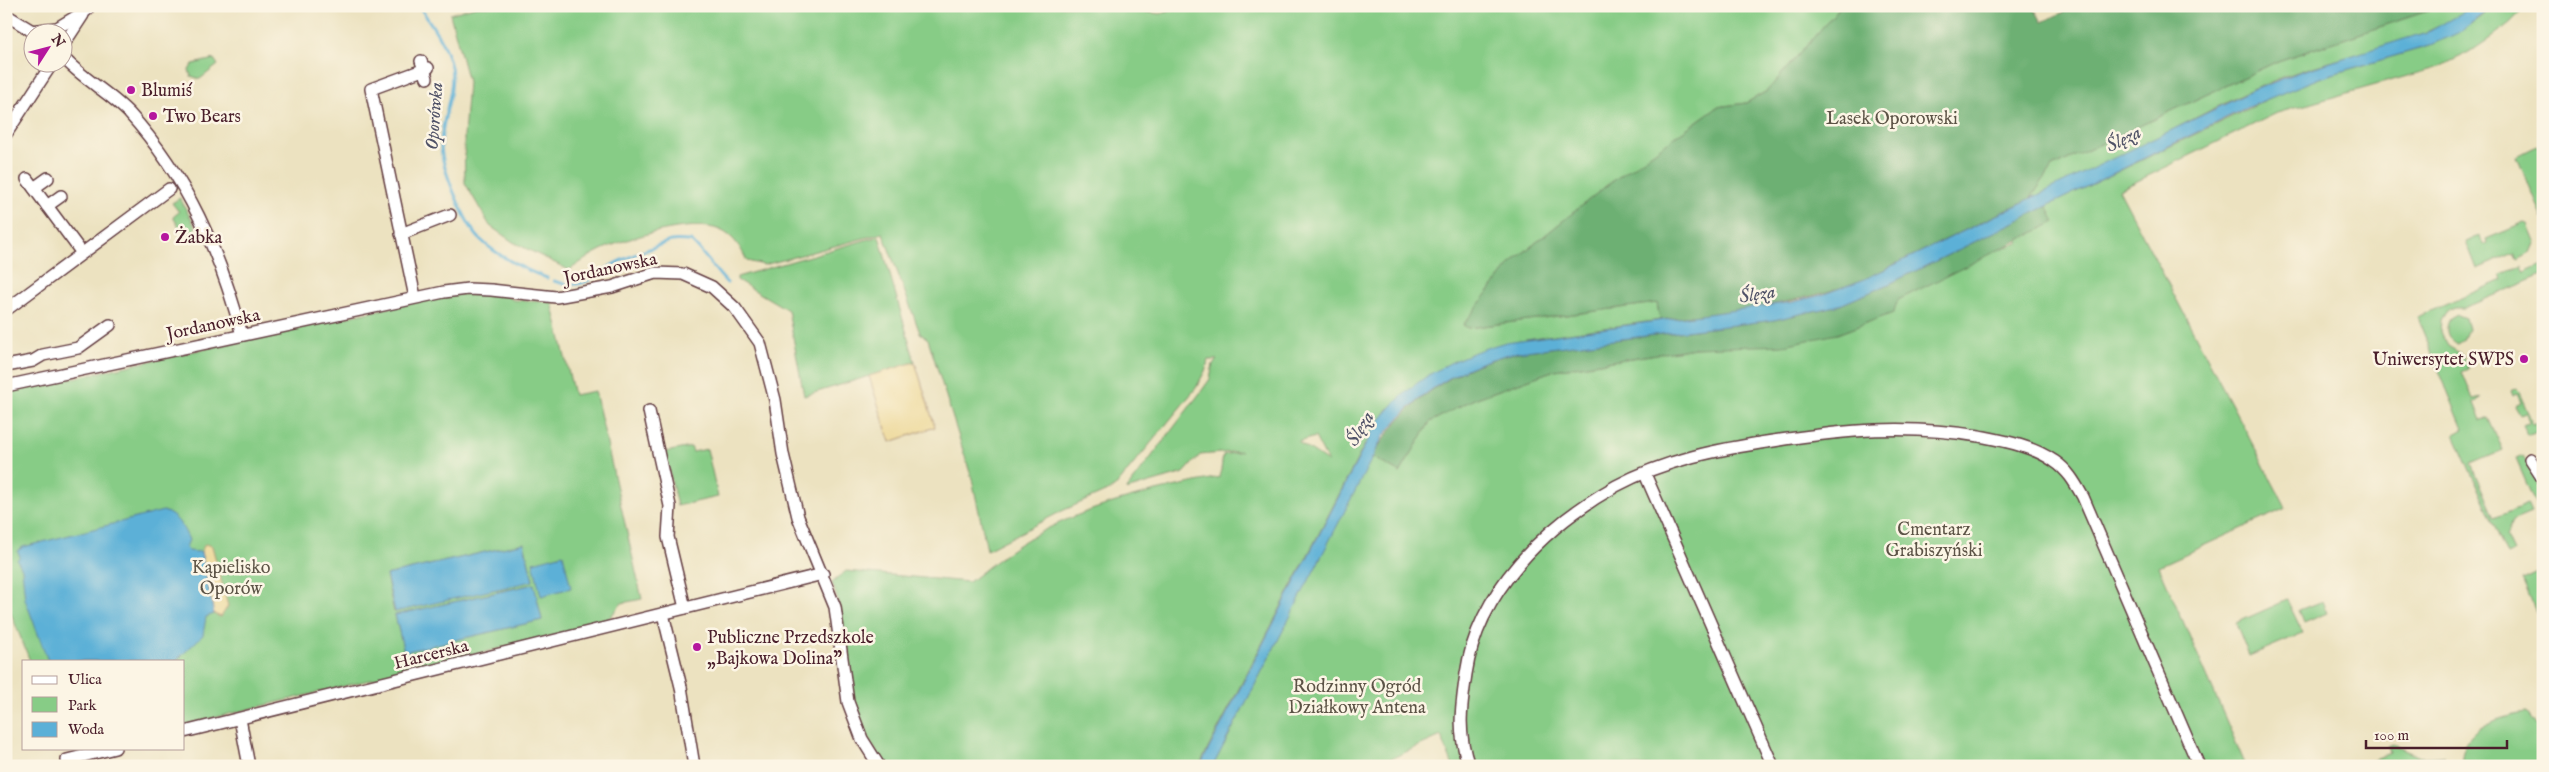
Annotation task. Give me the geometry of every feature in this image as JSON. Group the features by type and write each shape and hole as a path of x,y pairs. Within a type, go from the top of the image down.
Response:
{"street":[{"path":"66,22 88,8"},
{"path":"72,32 88,8"},
{"path":"6,15 22,25"},
{"path":"72,66 102,88 128,112 180,180 202,220 218,255 242,336"},
{"path":"415,297 371,89 425,69"},
{"path":"6,134 46,72"},
{"path":"48,178 30,184 82,254"},
{"path":"6,310 169,189"},
{"path":"47,206 61,196"},
{"path":"401,234 450,215"},
{"name":"Jordanowska","path":"6,386 415,297 468,289 502,290 556,297 612,287 655,273 683,274 712,287 735,308 760,343 775,400 783,454 798,517 823,574 839,624 845,688 850,708 862,739 879,766"},
{"path":"6,366 33,361 43,355 78,348 110,325"},
{"path":"649,411 670,506 668,536 685,608"},
{"path":"1468,766 1461,738 1460,716 1467,667 1479,629 1504,583 1545,535 1601,496 1645,474 1718,450 1871,428 1944,430 2018,445 2045,455 2063,467 2082,497 2199,766"},
{"path":"2530,459 2543,479"},
{"path":"1645,474 1773,766"},
{"name":"Harcerska","path":"185,732 823,574"},
{"path":"663,614 681,687 694,766"},
{"path":"240,719 249,766"},
{"path":"68,763 109,750"}],"green space":[{"path":"477,6 1103,6 1160,14 1187,6 1841,6 1767,91 1746,103 1717,107 1606,186 1512,262 1463,325 1468,328 1657,303 1660,320 1526,339 1388,409 1364,446 1199,766 885,766 866,734 855,709 850,685 843,626 832,583 846,571 969,582 1018,545 1065,520 1116,502 1220,477 1223,455 1242,451 1200,455 1184,473 1126,490 1210,379 1213,364 1217,360 1208,360 1206,369 1196,388 1114,488 1062,511 987,550 972,479 928,339 920,333 883,233 764,265 747,261 736,243 720,230 694,226 677,228 643,235 612,245 593,254 569,270 513,242 490,226 465,183 464,136 468,82 450,14","holes":["1315,437 1328,462 1298,442"]},
{"name":"Lasek Oporowski","path":"1841,6 2033,6 2042,22 2077,6 2442,6 2278,61 2052,167 2031,198 1865,279 1840,288 1764,306 1660,320 1657,303 1468,328 1463,325 1512,262 1606,186 1717,107 1746,103 1767,91"},
{"path":"2442,6 2474,6 2427,32 2273,81 2092,171 2031,198 2052,167 2278,61"},
{"name":"Cmentarz Grabiszyński","path":"2493,6 2526,6 2511,22 2492,37 2470,52 2439,67 2277,113 2119,190 2286,508 2159,566 2246,766 1453,766 1441,736 1375,766 1213,766 1372,457 1400,473 1430,422 1474,399 1555,370 1695,348 1837,334 1892,313 1898,300 1986,254 2018,243 2019,240 2054,222 2047,206 2276,95 2322,77 2438,42 2471,24"},
{"path":"214,59 218,65 200,79 191,76 189,70 193,64"},
{"path":"2543,143 2543,219 2517,156"},
{"path":"180,198 196,228 185,237 173,217 179,212 172,203"},
{"path":"2047,206 2055,222 1898,300 1893,313 1837,334 1784,345 1695,348 1555,370 1474,399 1430,422 1400,473 1372,457 1385,437 1416,403 1434,389 1473,366 1518,352 1774,320 1840,305 1887,285"},
{"path":"2525,223 2528,224 2535,241 2530,253 2517,260 2514,253 2477,269 2466,241 2479,236 2484,245 2487,243 2486,239"},
{"path":"879,236 915,362 804,396 788,310 737,280 737,277"},
{"path":"2543,264 2543,275 2464,308 2455,308 2446,312 2441,320 2440,332 2448,346 2463,355 2469,369 2462,372 2473,399 2482,397 2474,403 2481,420 2488,418 2503,450 2471,464 2494,518 2527,504 2531,513 2512,521 2506,537 2513,552 2507,555 2454,434 2463,429 2417,317 2503,280 2501,275 2522,266 2525,272"},
{"name":"Kąpielisko Oporów","path":"464,293 507,295 513,300 552,302 574,395 595,391 642,599 622,603 605,623 185,725 185,660 30,660 6,601 6,393 401,305","holes":["524,543 533,580 394,612 386,575","533,584 542,620 404,652 395,615"]},
{"path":"2457,315 2465,318 2468,329 2463,340 2457,344 2449,337 2447,326 2450,319"},
{"path":"2517,388 2533,424 2543,420 2543,429 2530,435 2523,425 2529,422 2526,413 2520,415 2515,406 2521,403 2517,394 2512,396 2510,391"},
{"path":"691,447 693,452 707,449 718,497 677,506 665,452"},
{"path":"2523,456 2543,488 2543,508 2538,510 2516,459"},
{"path":"2537,573 2543,580 2543,628 2522,580"},
{"path":"2287,600 2303,633 2249,656 2236,623"},
{"path":"2322,601 2327,613 2304,623 2299,610"},
{"path":"2527,713 2543,735 2543,766 2462,766 2462,753 2466,743 2473,734 2492,722"},
{"path":"2393,745 2420,757 2445,756 2421,763 2417,758 2413,759 2418,765 2415,766 2408,761 2404,763 2407,766 2357,766 2390,753 2388,747"}],"sand":[{"path":"915,362 935,427 890,442 869,376"},
{"path":"205,544 212,546 228,606 221,617 214,614 201,552"}],"water":[{"path":"2474,6 2493,6 2460,32 2429,46 2322,77 2248,107 1887,285 1840,305 1774,320 1518,352 1478,364 1443,382 1411,406 1383,437 1213,766 1200,766 1374,428 1401,397 1432,373 1467,355 1506,342 1793,302 1821,295 1865,279 2254,90 2299,72 2430,31"},
{"path":"163,511 172,515 182,526 189,540 186,547 188,551 201,552 214,614 206,617 203,635 177,660 48,660 25,599 22,569 17,560 20,556 17,551 23,547"},
{"path":"524,543 533,581 395,612 386,575"},
{"path":"563,554 571,588 541,596 533,562"},
{"path":"534,584 542,620 404,652 395,615"}],"waterway":[{"name":"Oporówka","path":"419,6 442,43 451,67 450,95 441,143 449,179 461,209 475,232 487,246 512,262 547,278"},
{"name":"Oporówka","path":"554,281 572,285 580,284 624,259 667,242 691,241 727,283"}],"place":[{"name":"Blumiś","path":"131,90"},
{"name":"Two Bears","path":"153,116"},
{"name":"Żabka","path":"165,237"},
{"name":"Uniwersytet SWPS","path":"2524,359"},
{"name":"Publiczne Przedszkole „Bajkowa Dolina”","path":"697,647"}],"water label":[{"name":"Ślęza","path":"2123,138"},
{"name":"Ślęza","path":"1757,293"},
{"name":"Ślęza","path":"1359,428"}],"park label":[{"name":"Rodzinny Ogród Działkowy Antena","path":"1357,696"}]}
